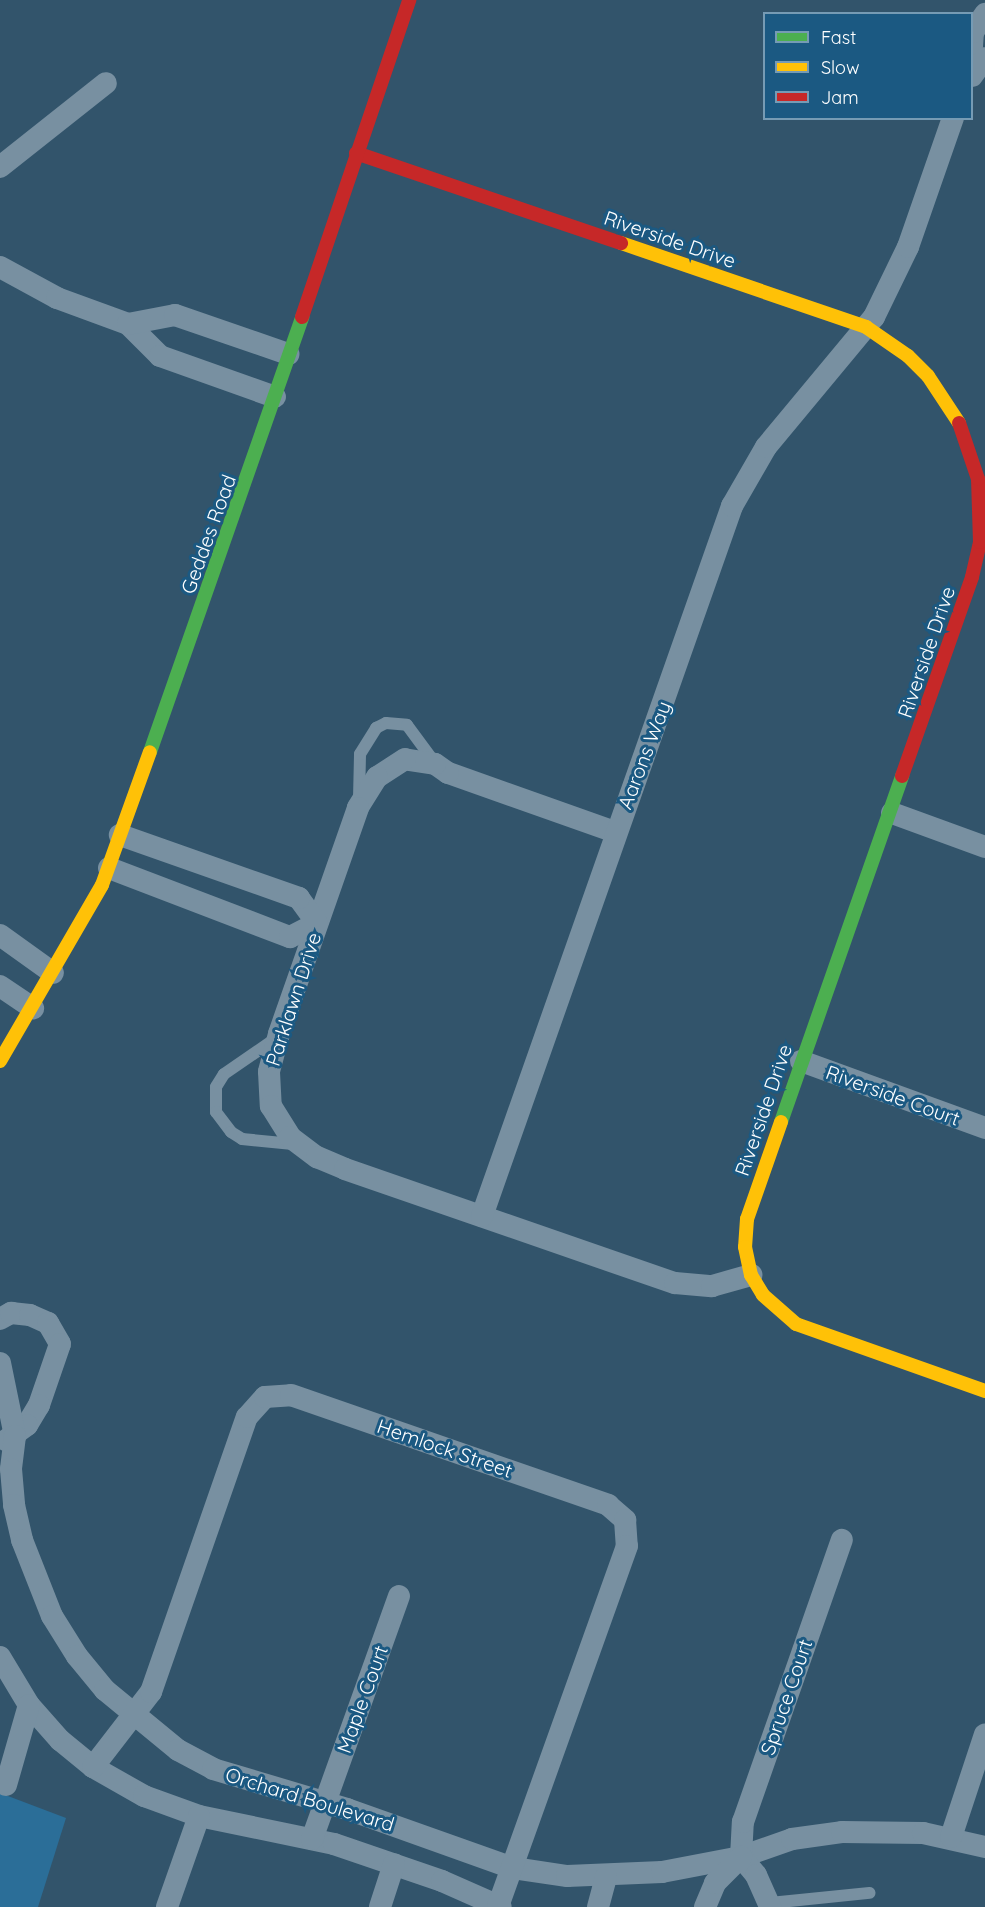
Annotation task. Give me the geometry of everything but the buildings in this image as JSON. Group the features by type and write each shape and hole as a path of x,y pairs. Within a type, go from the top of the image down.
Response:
{"street":[{"name":"Geddes Road","path":"0,1062 53,973 109,868 275,397 356,153 410,0"},
{"path":"973,32 985,14"},
{"path":"973,75 985,58"},
{"path":"0,167 106,83"},
{"name":"Aarons Way","path":"482,1216 615,832 742,484 766,447 866,327 908,247 952,120"},
{"name":"Riverside Drive","path":"356,153 866,327 908,356 946,399 971,451 981,507 980,542 972,577 892,813 844,933 747,1219 745,1247 751,1275 772,1306 796,1324 985,1391"},
{"path":"0,267 57,298 129,324 160,356 275,397"},
{"path":"129,324 175,315 288,354"},
{"name":"Parklawn Drive","path":"615,832 448,773 435,764 405,759 377,777 358,808 279,1034 269,1072 271,1106 290,1137 304,1148 345,1169 675,1283 712,1286 751,1275"},
{"path":"892,813 985,847"},
{"path":"109,868 290,937 318,923 299,898 120,835"},
{"path":"0,934 53,973"},
{"path":"0,986 33,1008"},
{"name":"Riverside Court","path":"801,1061 985,1128"},
{"path":"0,1319 11,1313 30,1315 48,1323 60,1344 39,1405 8,1440"},
{"name":"Orchard Boulevard","path":"0,1363 14,1505 36,1583 77,1656 133,1716 178,1750 213,1769 324,1803 513,1868 606,1877 662,1872 741,1857 792,1839 842,1832 893,1831 951,1837 985,1848"},
{"name":"Hemlock Street","path":"93,1767 151,1692 247,1417 265,1397 291,1395 608,1505 625,1520 627,1546 500,1906"},
{"name":"Spruce Court","path":"741,1857 743,1822 842,1540"},
{"name":"Maple Court","path":"312,1839 399,1596"},
{"name":"Orchard Boulevard","path":"0,1657 29,1705 60,1740 93,1767 144,1796 199,1816 312,1839 394,1863 500,1906"},
{"path":"6,1785 29,1705"},
{"path":"951,1837 985,1734"},
{"path":"167,1907 199,1816"},
{"path":"741,1857 756,1875 770,1905"},
{"name":"Orchard Boulevard","path":"705,1907 715,1883 741,1857"},
{"path":"380,1907 394,1863"},
{"path":"598,1907 606,1877"}],"lane":[{"path":"358,808 360,754 376,728 397,722 407,725 435,764"},
{"path":"279,1034 268,1047 225,1074 216,1087 216,1112 231,1132 242,1139 280,1140 304,1148"},
{"path":"770,1905 869,1893"}],"shaded area":[{"path":"0,1793 66,1818 38,1907 0,1907"}],"traffic: fast":[{"path":"150,752 302,317"},
{"path":"781,1122 902,776"}],"traffic: slow":[{"path":"621,243 866,327 908,356 928,376 959,423"},
{"path":"0,1061 102,885 150,752"},
{"path":"781,1122 747,1219 745,1247 751,1275 763,1295 796,1324 985,1391"}],"traffic: jam":[{"path":"302,317 409,0"},
{"path":"356,153 621,243"},
{"path":"902,776 972,577 980,542 978,479 959,423"}]}
